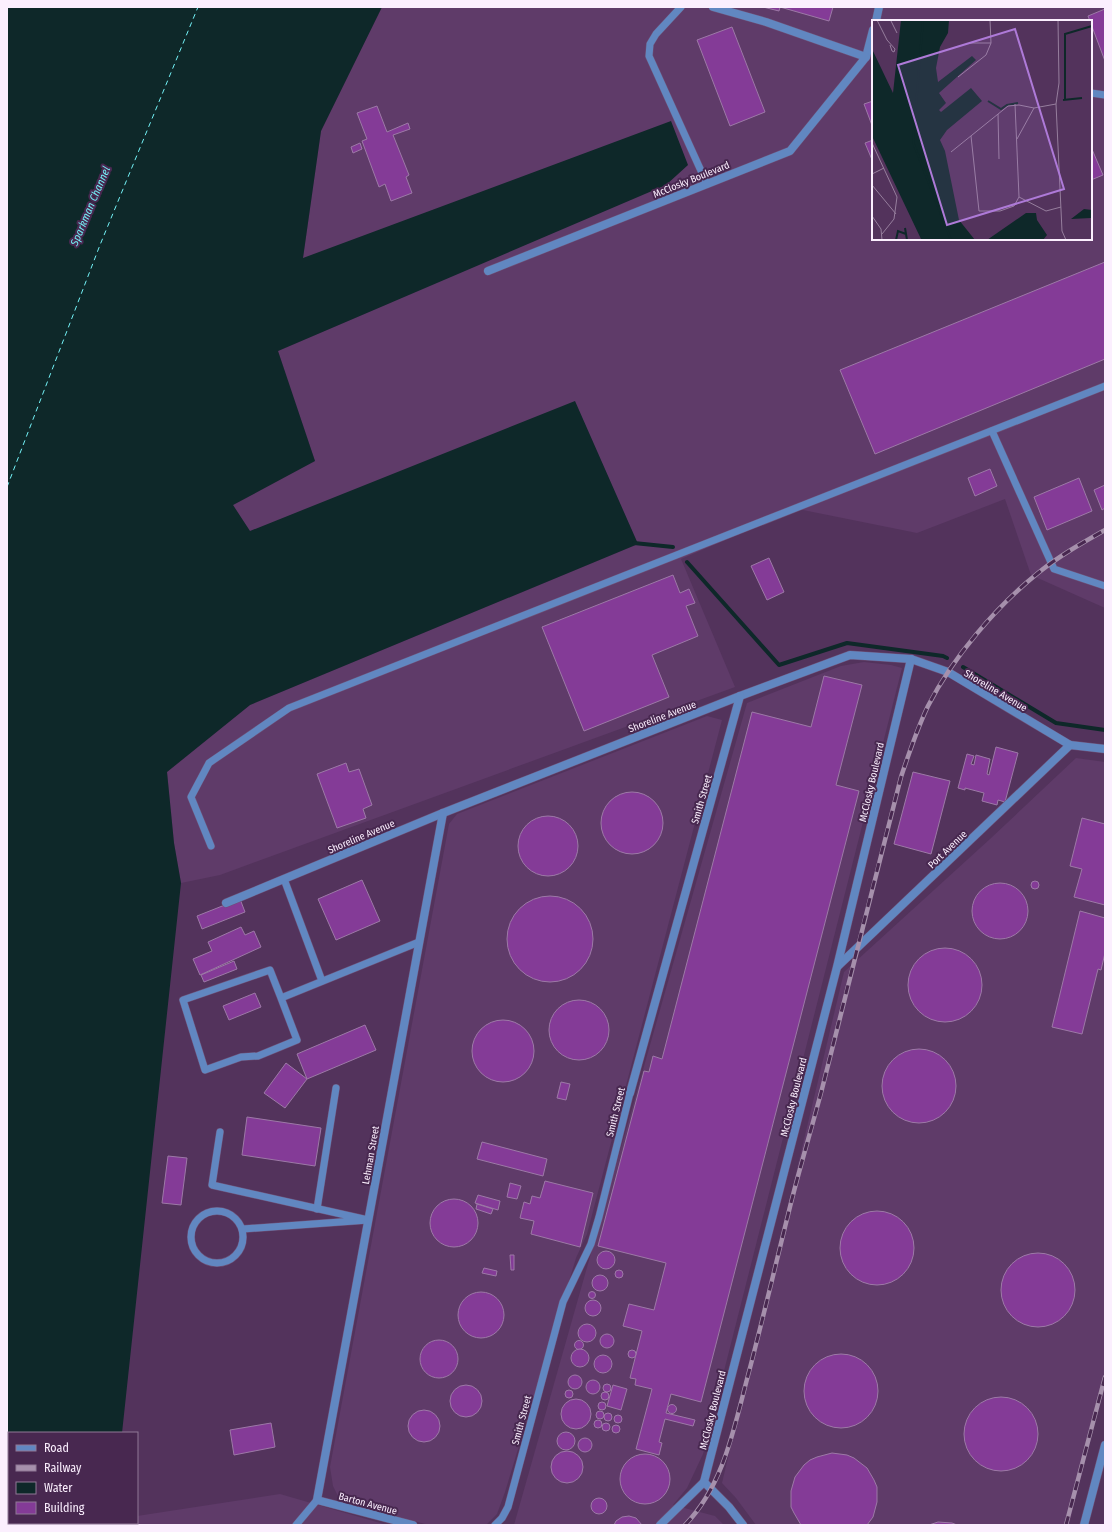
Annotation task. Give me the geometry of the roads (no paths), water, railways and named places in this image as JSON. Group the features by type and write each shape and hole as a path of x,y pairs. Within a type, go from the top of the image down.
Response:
{"street":[{"path":"713,7 766,22 869,58"},
{"path":"876,20 879,7"},
{"name":"McClosky Boulevard","path":"488,270 790,151 869,58 872,37"},
{"name":"Shoreline Avenue","path":"226,903 443,813 740,696 850,655 911,659 948,672 1070,745 1105,749"},
{"name":"McClosky Boulevard","path":"704,1482 837,967 911,659"},
{"name":"Smith Street","path":"630,1093 740,696"},
{"name":"Port Avenue","path":"837,967 1070,745"},
{"name":"Lehman Street","path":"317,1500 443,813"},
{"path":"1084,1525 1105,1445"},
{"path":"660,1525 704,1482 729,1507 743,1525"},
{"name":"Barton Avenue","path":"317,1500 413,1525"}],"lane":[{"path":"681,7 656,34 650,44 649,56 707,184"},
{"path":"1092,93 1105,95"},
{"path":"211,846 191,797 209,763 289,708 1105,386"},
{"path":"992,430 1054,569 1105,586"},
{"path":"284,879 322,982"},
{"path":"280,998 419,942"},
{"path":"270,970 280,998 296,1040 258,1056 241,1057 205,1070 183,1000 270,970"},
{"path":"317,1209 336,1088"},
{"name":"Smith Street","path":"495,1525 502,1518 508,1507 563,1302 591,1244 630,1093"},
{"path":"220,1132 212,1185 368,1220"},
{"path":"223,1211 232,1215 239,1221 243,1229 244,1238 242,1247 237,1255 230,1261 212,1263 204,1260 193,1248 191,1232 197,1221 206,1213 223,1211"},
{"path":"243,1229 368,1220"},
{"path":"296,1525 317,1500"}],"water":[{"name":"Sparkman Channel","path":"7,7 382,7 321,131 303,258 671,121 688,165 666,185 278,351 315,461 233,505 250,531 575,401 638,544 250,705 167,772 174,843 181,883 122,1432 8,1432 8,1524 115,1525 7,1525"}],"waterway":[{"path":"634,543 673,547"},
{"path":"687,562 779,665 847,643 943,656 947,658"},
{"path":"963,667 1056,723 1105,730"}],"railway":[{"path":"685,1525 698,1510 708,1494 717,1477 731,1440 901,777 920,723 928,706 950,669 991,617 1022,586 1038,573 1071,550 1105,530"},
{"path":"1066,1525 1105,1377"}]}
